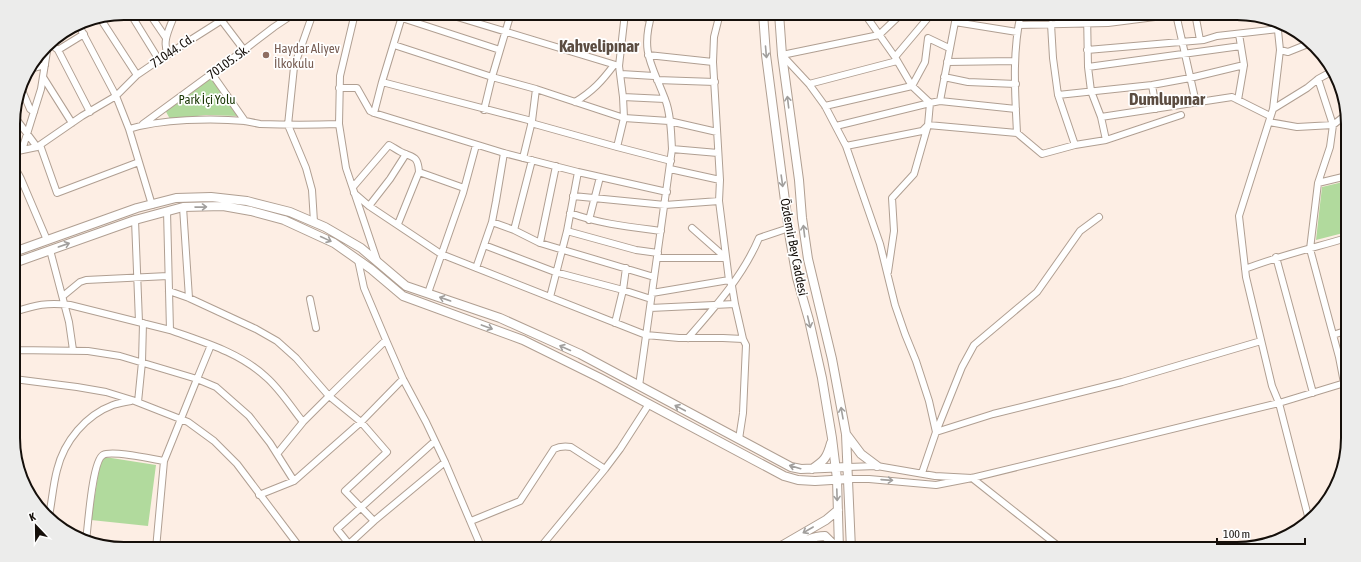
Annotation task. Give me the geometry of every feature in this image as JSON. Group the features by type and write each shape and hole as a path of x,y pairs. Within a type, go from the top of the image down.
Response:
{"main road":[{"name":"Özdemir Bey Caddesi","path":"763,20 788,228 798,278 822,378 832,438 837,479 838,542"},
{"path":"780,20 782,55 808,259 832,359 846,434 851,542"},
{"path":"20,250 137,208 176,198 211,197 247,201 290,212 314,222 361,248 406,286 500,318 580,354 791,467 812,469 848,467"},
{"path":"20,261 135,220 183,207 223,206 252,211 284,220 334,243 403,296 523,340 649,404 784,476 798,480 815,481 848,479"},
{"path":"846,434 861,454 876,466"},
{"path":"812,469 824,461 829,451 832,438"},
{"path":"788,542 826,520 838,510"},
{"path":"802,542 816,536 825,536 831,542"}],"street":[{"path":"134,20 158,60"},
{"path":"154,20 166,38"},
{"path":"168,54 166,50 166,38 172,20"},
{"name":"70105. Sk.","path":"142,125 284,20"},
{"path":"311,20 294,68 288,125 306,168 312,190 314,222"},
{"path":"353,20 340,76 339,124 346,168 377,260"},
{"path":"374,113 401,20"},
{"path":"414,20 500,50"},
{"path":"474,20 506,32 617,65"},
{"path":"484,110 509,20"},
{"path":"617,147 624,118 624,97 621,74 617,65 624,20"},
{"path":"639,386 672,149 665,99 648,55 646,36 650,20"},
{"path":"718,20 714,37 713,62 720,180 719,201 730,283 743,339 746,344 744,413 739,439"},
{"path":"869,20 896,59 912,86 930,103"},
{"path":"782,55 879,35 895,20"},
{"path":"809,84 896,59 926,20"},
{"path":"1017,133 1015,61 1019,20"},
{"path":"1058,24 1059,20"},
{"path":"1087,20 1087,50 1091,91 1101,117 1106,140"},
{"path":"1019,25 1087,24 1137,20"},
{"path":"1174,20 1182,42 1196,103"},
{"path":"1196,20 1200,40"},
{"path":"222,21 244,50"},
{"name":"71044. Cd.","path":"38,146 116,96 137,75 158,60 222,21"},
{"path":"940,101 955,22 1017,32"},
{"path":"103,23 137,75"},
{"path":"1051,24 1053,58 1058,95 1075,145"},
{"path":"1087,50 1204,40 1217,36 1278,29"},
{"path":"1278,29 1280,50 1274,109 1269,119 1239,216 1245,269 1261,341 1272,386 1279,402 1307,513"},
{"path":"81,30 116,96 129,129 152,205"},
{"path":"58,50 84,34"},
{"path":"1238,100 1244,65 1239,34"},
{"path":"824,106 912,86 925,62 928,38 950,48"},
{"path":"394,45 624,118 669,121 717,132"},
{"path":"1088,67 1242,46"},
{"path":"1280,50 1288,52 1304,46"},
{"path":"55,47 58,50 90,112"},
{"path":"648,55 713,62"},
{"path":"782,55 809,84 836,126 846,146 880,244 894,305 916,361 929,401 936,432"},
{"path":"22,150 34,112 43,77 46,56"},
{"path":"947,62 1015,61"},
{"path":"38,66 45,64"},
{"path":"575,102 590,92 617,65"},
{"path":"1058,95 1152,85 1190,78 1244,65"},
{"path":"212,74 245,121"},
{"path":"621,74 715,82"},
{"path":"1274,109 1328,74"},
{"path":"43,77 72,123"},
{"path":"944,77 968,82 1016,84"},
{"path":"1318,79 1333,125 1330,147 1318,183 1310,249 1341,365"},
{"path":"382,82 671,161"},
{"path":"1152,85 1156,109"},
{"path":"339,88 358,88 370,111 374,113 504,153 666,192"},
{"path":"523,158 536,89"},
{"path":"24,96 30,109 34,112"},
{"path":"624,97 665,99"},
{"path":"1101,117 1232,97 1269,119 1297,127 1333,125 1341,119"},
{"path":"836,126 940,101 1016,109"},
{"path":"888,277 894,232 892,198 914,174 928,125 930,103"},
{"path":"846,146 922,130 928,125 1017,133 1042,154 1075,145 1106,140 1181,115"},
{"path":"129,129 142,125 192,120 245,121 257,124 288,125 339,124"},
{"path":"20,124 38,146 57,193 139,162"},
{"path":"354,190 389,145 413,156 418,165 419,172 398,224"},
{"path":"428,293 464,188 476,145"},
{"path":"22,150 38,146"},
{"path":"672,149 718,153"},
{"path":"476,268 492,222 504,153"},
{"path":"369,206 390,179 406,154"},
{"path":"514,230 532,160"},
{"path":"540,243 556,166"},
{"path":"670,169 720,180"},
{"path":"419,172 464,188"},
{"path":"550,297 555,272 567,231 578,172"},
{"path":"20,177 47,240"},
{"path":"589,220 600,177"},
{"path":"1318,183 1341,177"},
{"path":"354,190 369,206 441,254 646,335 688,338 743,339"},
{"path":"573,196 665,205 719,201"},
{"path":"183,207 189,298"},
{"path":"167,211 170,330"},
{"path":"570,213 589,220 620,226 661,231"},
{"path":"922,473 936,432 962,367 974,345 1036,292 1080,231 1099,216"},
{"path":"135,220 142,362 135,401"},
{"path":"492,222 514,230 540,243 654,277"},
{"path":"692,228 726,258"},
{"path":"688,338 716,305 730,283 752,256 759,238 788,228"},
{"path":"567,231 658,256 726,258"},
{"path":"1245,269 1276,257 1288,256 1341,240"},
{"path":"484,245 555,272 651,296 730,283"},
{"path":"50,250 65,304 73,350"},
{"path":"1276,257 1313,393"},
{"path":"358,260 364,288 386,340 403,379 436,441 479,542"},
{"path":"615,323 623,290 626,268"},
{"path":"63,296 80,282 86,280 168,276"},
{"path":"169,291 189,298 256,329 277,341 296,358 329,396 361,422 387,452 345,491 374,521"},
{"path":"310,299 316,328"},
{"path":"20,309 43,304 65,304 170,330 224,350 255,368 267,377 303,422"},
{"path":"650,308 735,304"},
{"path":"1333,335 1341,332"},
{"path":"277,454 303,422 386,340"},
{"path":"936,432 994,414 1122,382 1261,341"},
{"path":"157,542 164,461 211,345"},
{"path":"20,350 73,350 120,356 198,379 216,387 248,416 270,443 294,480"},
{"path":"259,495 294,480 361,422 403,379"},
{"path":"20,380 106,392 135,401 182,419 214,441 237,464 296,542"},
{"path":"848,479 876,479 936,485 972,478 1279,402 1341,385"},
{"path":"51,506 56,471 71,439 85,422 103,409 115,404 135,401"},
{"path":"545,542 605,469 649,404"},
{"path":"347,542 337,529 436,441"},
{"path":"471,521 520,501 554,449 559,447 571,447 605,469"},
{"path":"87,534 94,476 99,458 102,455 107,453 119,454 164,461"},
{"path":"355,542 374,521 445,462"},
{"path":"848,467 861,465 876,466 922,473 972,478 1053,542"}],"green space":[{"name":"Park İçi Yolu","path":"210,77 238,116 206,115 170,119 165,110"},
{"path":"1341,182 1341,234 1316,240 1322,187"},
{"path":"105,457 156,465 148,526 91,520 100,463"}],"place":[{"name":"Haydar Aliyev İlkokulu","path":"266,55"}],"district":[{"name":"Kahvelipınar","path":"599,46"},
{"name":"Dumlupınar","path":"1167,99"}]}
